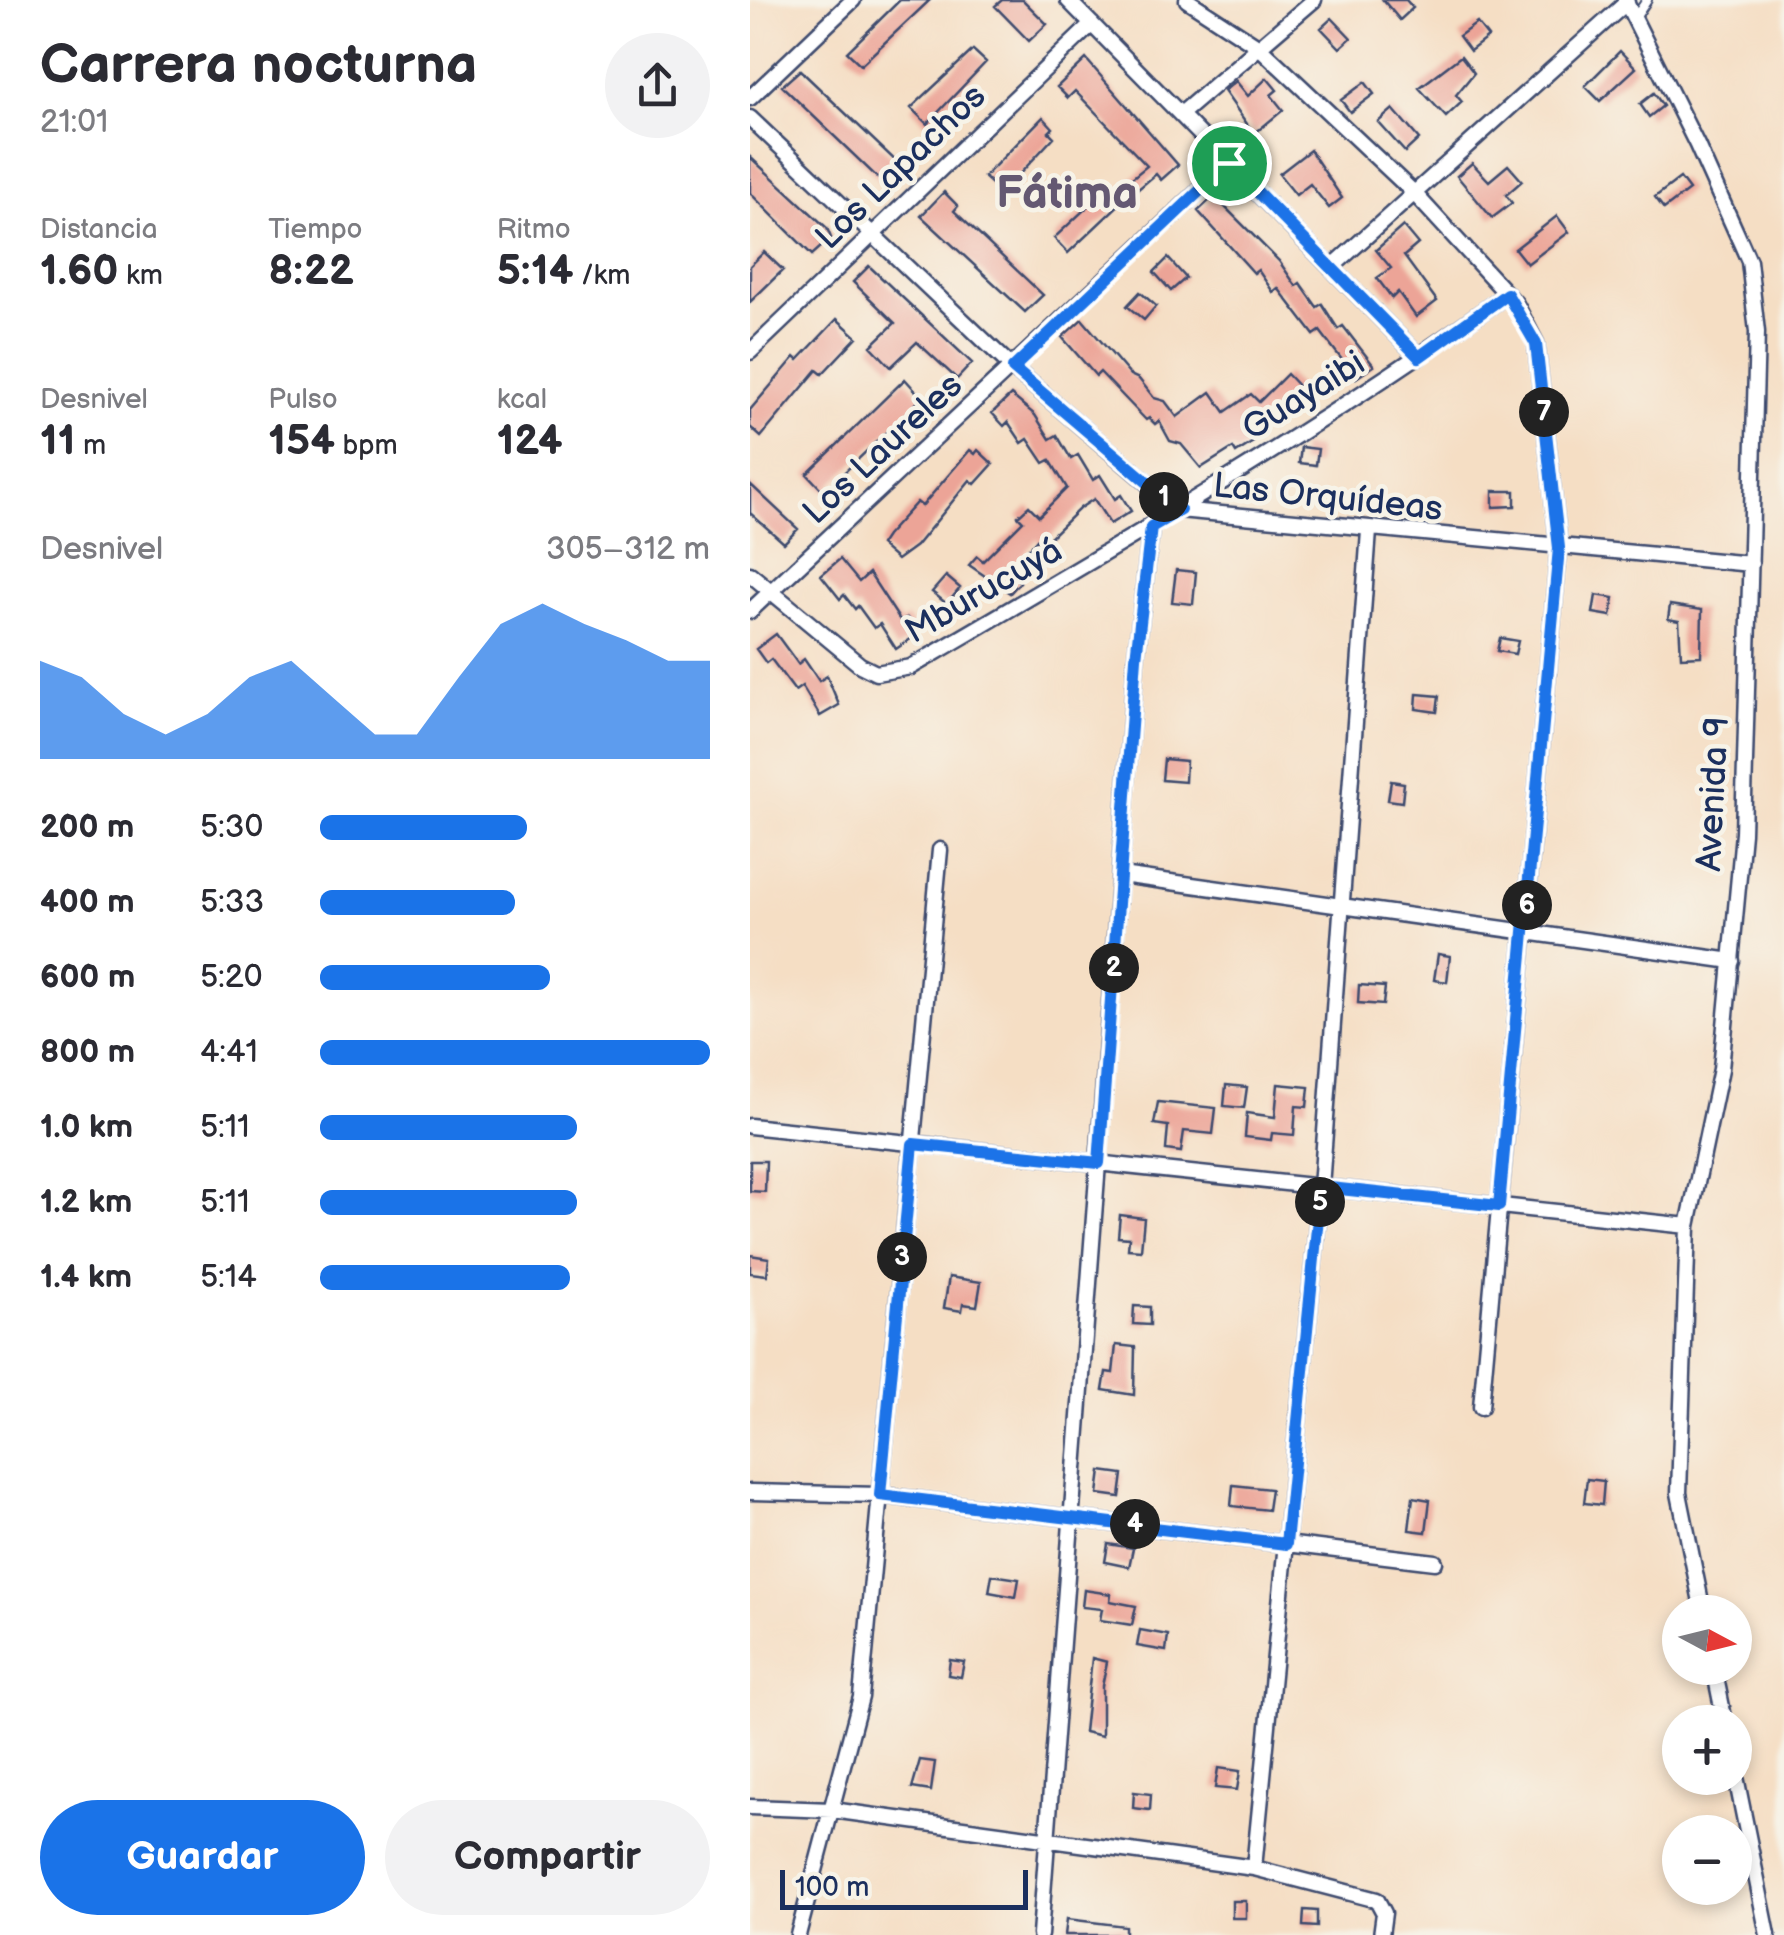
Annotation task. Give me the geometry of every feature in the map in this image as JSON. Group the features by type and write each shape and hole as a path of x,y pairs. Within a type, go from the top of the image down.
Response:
{"street":[{"path":"750,98 853,0"},
{"path":"1068,0 1419,357"},
{"path":"1186,0 1259,47 1413,192 1507,294 1536,344 1559,548 1481,1407"},
{"path":"1181,114 1314,0"},
{"path":"1332,268 1626,1"},
{"name":"Avenida 9","path":"1626,1 1749,261 1757,332 1743,834 1721,1068 1688,1226 1679,1493 1700,1595"},
{"name":"Los Lapachos","path":"750,352 1092,24"},
{"name":"Las Orquídeas","path":"750,118 1013,368 1180,510 1750,564"},
{"name":"Los Laureles","path":"750,611 1229,163"},
{"name":"Guayaibi","path":"1151,527 1419,357 1507,294"},
{"path":"1040,1935 1136,658 1151,527"},
{"name":"Mburucuyá","path":"750,574 860,665 876,672 894,673 1151,527"},
{"path":"1254,1868 1321,1187 1370,531"},
{"path":"798,1935 861,1697 940,850"},
{"path":"1121,875 1732,960"},
{"path":"750,1126 1688,1226"},
{"path":"750,1492 880,1495 1435,1562"},
{"path":"1740,1795 1768,1935"},
{"path":"750,1807 832,1810 1254,1868 1377,1900 1384,1913 1381,1935"}],"lane":[{"path":"1636,18 1648,0"}],"building":[{"path":"900,0 930,0 861,65 847,52"},
{"path":"1002,0 1023,0 1047,24 1029,41 995,6"},
{"path":"1383,0 1406,0 1413,8 1400,20"},
{"path":"1332,18 1351,38 1340,48 1321,28"},
{"path":"1477,23 1488,37 1470,51 1459,36"},
{"path":"973,50 986,62 927,124 911,108"},
{"path":"1620,51 1636,68 1600,101 1585,86"},
{"path":"1461,56 1474,73 1456,95 1462,102 1446,117 1419,88"},
{"path":"1086,59 1178,165 1161,180 1156,174 1130,196 1122,186 1147,166 1075,91 1068,98 1057,87"},
{"path":"800,70 900,165 882,182 782,86"},
{"path":"1267,78 1277,90 1271,95 1283,110 1254,134 1224,91 1236,81 1248,96"},
{"path":"1365,82 1374,94 1350,112 1341,100"},
{"path":"1654,93 1663,106 1649,117 1640,104"},
{"path":"1393,109 1419,139 1405,152 1378,122"},
{"path":"1043,117 1053,128 1049,132 1054,137 1002,193 984,177"},
{"path":"1310,150 1342,198 1329,208 1310,184 1296,195 1279,174"},
{"path":"750,157 827,228 831,238 812,255 750,193"},
{"path":"1472,163 1489,181 1508,165 1522,181 1506,195 1512,203 1492,218 1457,176"},
{"path":"1680,178 1689,190 1664,209 1655,197"},
{"path":"1112,184 1126,198 1068,253 1054,238"},
{"path":"944,192 958,206 954,211 1043,295 1025,312 921,216"},
{"path":"1214,196 1279,261 1296,286 1300,283 1317,307 1322,304 1338,329 1343,326 1374,366 1356,378 1320,331 1314,335 1278,288 1273,292 1258,270 1254,273 1198,211"},
{"path":"1557,216 1569,232 1527,264 1515,249"},
{"path":"1403,226 1418,244 1404,256 1437,301 1416,317 1398,292 1392,298 1377,278 1391,268 1376,250"},
{"path":"764,252 783,270 750,302 750,266"},
{"path":"1168,258 1186,278 1171,291 1154,272"},
{"path":"869,266 972,363 957,379 917,342 891,367 871,346 895,323 853,282"},
{"path":"1140,292 1156,306 1144,320 1127,306"},
{"path":"837,319 857,337 822,374 817,370 761,437 750,427 750,410 795,357 798,360"},
{"path":"1082,319 1130,375 1139,379 1154,398 1165,401 1177,417 1211,392 1225,412 1251,394 1259,402 1287,374 1303,391 1288,406 1282,400 1248,434 1253,442 1236,453 1233,448 1201,468 1181,444 1170,441 1159,421 1155,424 1149,418 1146,420 1100,372 1096,376 1062,337"},
{"path":"905,379 922,398 824,492 807,474"},
{"path":"1011,395 1035,415 1050,439 1057,435 1071,459 1078,455 1093,480 1100,475 1115,499 1121,495 1131,511 1110,524 1094,499 1080,508 1042,545 1037,539 1008,572 1020,582 1010,593 969,565 977,556 983,561 1023,521 1018,516 1029,506 1039,516 1067,488 1050,460 1044,463 1028,439 1022,443 1008,422 1004,426 992,413"},
{"path":"1301,447 1318,449 1316,465 1299,463"},
{"path":"970,450 975,454 978,450 993,464 975,484 970,480 916,546 897,560 880,545 917,502 922,506"},
{"path":"750,484 798,529 784,543 750,513"},
{"path":"1493,491 1515,491 1515,506 1493,507"},
{"path":"840,559 859,582 869,573 901,622 907,618 918,634 896,649 880,624 874,628 858,606 855,609 844,595 840,599 821,575"},
{"path":"1176,570 1196,572 1193,604 1172,602"},
{"path":"946,576 960,588 947,604 932,592"},
{"path":"1596,595 1614,598 1611,616 1593,613"},
{"path":"1670,605 1702,610 1701,656 1681,657 1679,621 1668,619"},
{"path":"776,634 798,664 804,659 819,681 827,676 839,705 820,716 802,686 795,691 771,659 766,663 756,649"},
{"path":"1500,638 1518,641 1515,654 1497,651"},
{"path":"1417,694 1439,696 1437,712 1416,709"},
{"path":"1164,759 1186,761 1185,782 1162,780"},
{"path":"1391,781 1404,783 1402,802 1388,800"},
{"path":"1438,954 1450,956 1447,982 1434,980"},
{"path":"1359,985 1385,987 1383,1005 1358,1003"},
{"path":"1278,1084 1309,1087 1307,1107 1296,1106 1294,1135 1272,1133 1271,1140 1245,1137 1247,1113 1275,1117"},
{"path":"1226,1085 1247,1087 1244,1108 1224,1106"},
{"path":"1158,1102 1216,1108 1213,1134 1184,1131 1181,1152 1166,1150 1168,1126 1154,1124"},
{"path":"750,1161 766,1161 765,1192 750,1191"},
{"path":"1120,1215 1144,1218 1141,1250 1128,1249 1129,1238 1118,1237"},
{"path":"750,1255 769,1258 767,1275 750,1273"},
{"path":"949,1277 981,1282 977,1306 963,1304 962,1311 944,1308"},
{"path":"1134,1306 1150,1307 1150,1325 1133,1324"},
{"path":"1116,1345 1135,1347 1134,1395 1103,1390 1106,1372 1113,1373"},
{"path":"1101,1471 1123,1474 1120,1497 1098,1494"},
{"path":"1587,1479 1604,1481 1602,1505 1584,1503"},
{"path":"1233,1485 1271,1489 1268,1510 1231,1506"},
{"path":"1413,1497 1430,1500 1426,1532 1409,1530"},
{"path":"1108,1544 1133,1548 1129,1567 1105,1562"},
{"path":"992,1575 1019,1579 1016,1597 989,1592"},
{"path":"1084,1590 1111,1594 1110,1601 1136,1606 1132,1625 1100,1620 1102,1609 1082,1607"},
{"path":"1140,1630 1168,1635 1166,1651 1137,1646"},
{"path":"1092,1658 1107,1662 1102,1686 1102,1736 1084,1732"},
{"path":"950,1660 964,1662 961,1677 948,1675"},
{"path":"920,1760 935,1762 931,1791 912,1788"},
{"path":"1218,1768 1240,1771 1237,1790 1215,1788"},
{"path":"1134,1792 1151,1794 1150,1810 1133,1808"},
{"path":"1232,1901 1246,1901 1246,1918 1232,1918"},
{"path":"1304,1910 1317,1911 1317,1927 1303,1926"},
{"path":"1067,1919 1125,1926 1125,1935 1065,1935"}],"district":[{"name":"Fátima","path":"1067,192"}],"route":[{"path":"1229,163 1419,357 1507,294 1516,304 1536,344 1559,548 1499,1206 1321,1187 1286,1544 880,1495 913,1144 1099,1163 1136,658 1151,527 1180,510 1013,368 1229,163"}]}
